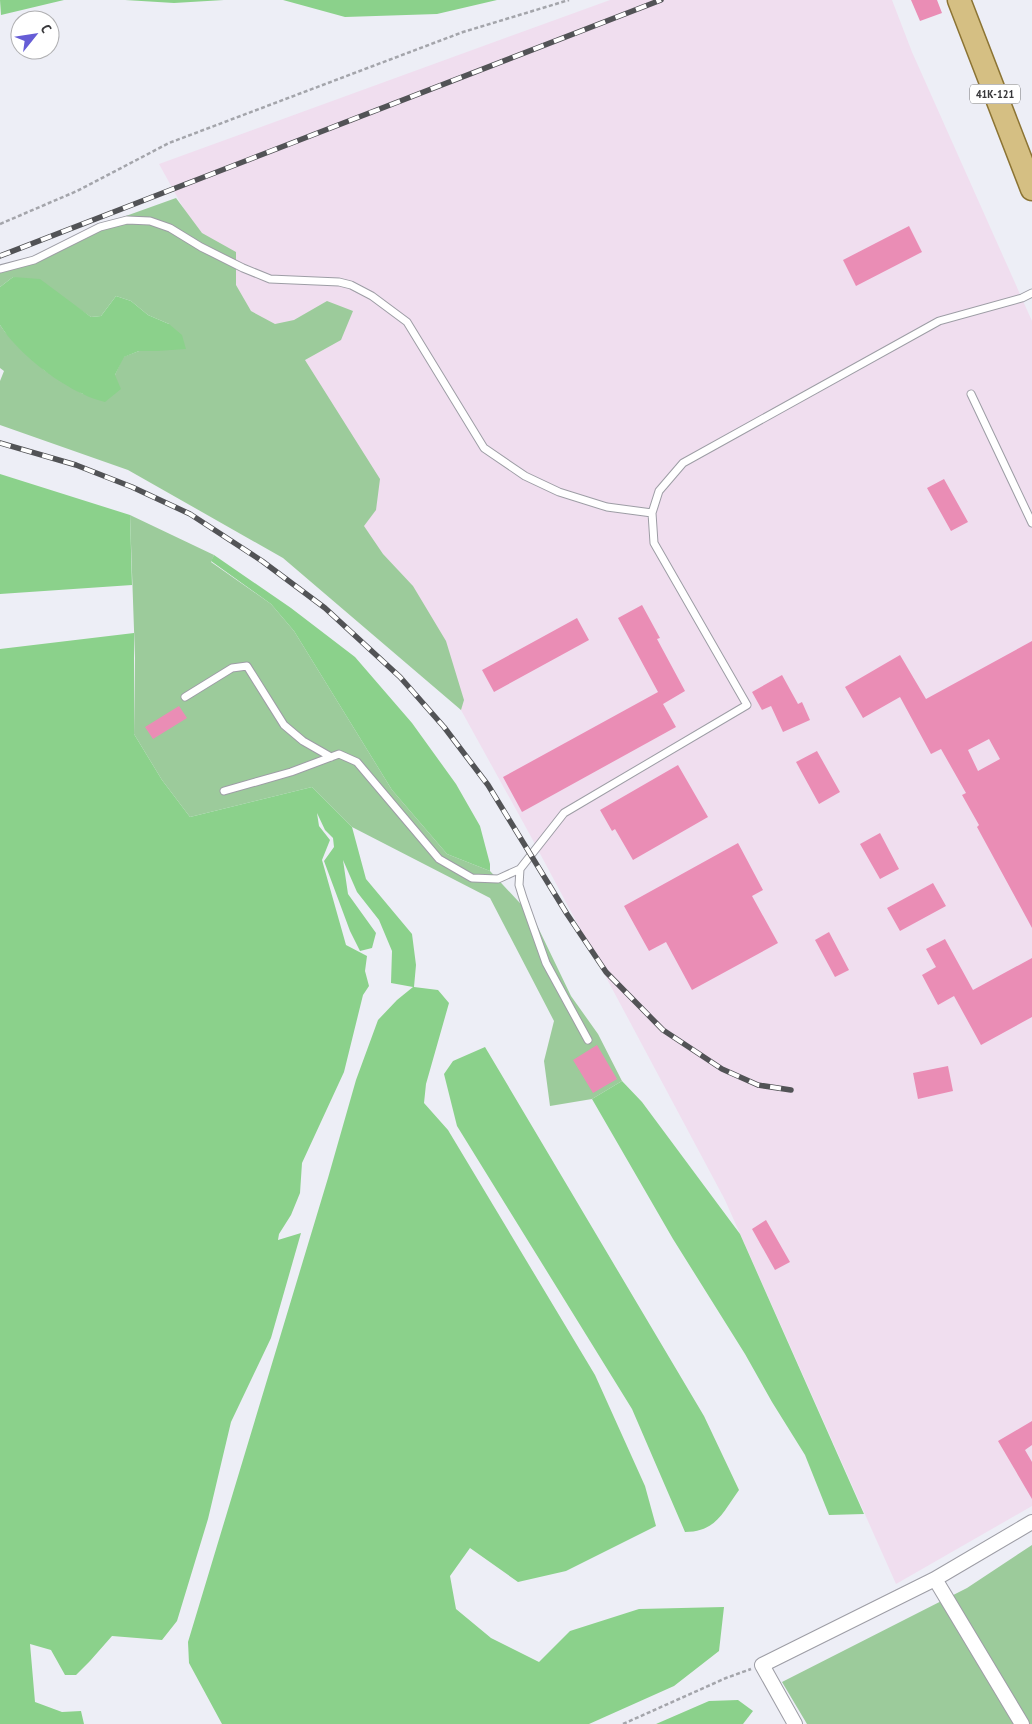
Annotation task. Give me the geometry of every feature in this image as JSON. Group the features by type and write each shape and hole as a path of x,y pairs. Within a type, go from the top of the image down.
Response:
{"main road":[{"name":"41К-121","path":"959,0 1032,187"}],"street":[{"path":"795,1724 762,1665 935,1579 1032,1522"},
{"path":"935,1579 1022,1724"}],"lane":[{"path":"0,269 34,260 100,227 127,220 150,221 170,228 200,247 270,279 339,282 351,285 372,296 407,322 484,448 525,476 559,492 607,507 652,513"},
{"path":"224,791 291,772 339,754 357,762 439,859 472,878 498,879 520,869 564,813 747,706 654,542 652,513 659,492 682,463 940,321 1022,298 1032,293"},
{"path":"972,394 1032,523"},
{"path":"185,697 232,668 247,666 284,725 303,741 331,757"},
{"path":"520,869 519,884 546,963 588,1040"}],"path":[{"path":"0,224 77,191 169,143 463,32 569,0"},
{"path":"623,1724 726,1678 762,1665"}],"shaded area":[{"path":"610,0 892,0 912,52 1032,321 1032,1506 896,1584 725,1200 529,833 159,164"}],"green space":[{"path":"0,0 64,0 22,10 10,10 10,13 1,15"},
{"path":"125,0 224,0 174,3"},
{"path":"283,0 497,0 437,14 345,17"},
{"path":"176,198 202,233 236,252 236,285 251,311 275,324 294,320 327,301 353,311 341,340 305,360 380,479 376,510 364,526 383,554 413,586 446,641 464,700 461,710 283,558 128,470 0,425 0,381 4,371 0,368 0,325 44,370 83,394 115,375 123,357 139,351 157,351 169,324 148,315 131,301 116,296 101,316 91,317 66,300 13,277 0,287 0,269 123,217"},
{"path":"13,277 40,279 91,317 101,316 116,296 131,301 148,315 169,324 182,335 186,349 139,351 124,357 115,375 121,389 105,402 88,397 60,382 37,365 16,345 0,325 0,287"},
{"path":"0,474 130,515 132,585 0,594"},
{"path":"130,515 214,555 211,562 271,604 294,631 392,790 447,854 490,871 533,917 571,996 598,1034 622,1081 592,1099 550,1106 544,1061 554,1021 490,898 352,827 312,787 190,817 162,780 134,734 135,658"},
{"path":"214,555 291,608 355,657 412,723 456,784 480,826 490,864 490,871 447,854 392,790 294,631 271,604 211,561"},
{"path":"134,633 134,734 162,780 190,817 312,787 352,827 366,879 412,934 416,965 414,987 438,990 449,1003 426,1084 424,1103 448,1130 595,1375 645,1486 656,1526 566,1571 518,1582 470,1548 450,1576 456,1609 491,1638 539,1662 570,1631 639,1609 724,1607 719,1651 674,1686 589,1724 222,1724 189,1663 188,1642 356,1080 378,1020 397,1000 413,987 391,983 392,951 379,920 357,892 343,860 348,894 376,933 372,948 360,951 350,931 324,861 334,847 333,838 325,830 317,813 319,826 330,840 322,860 346,945 367,956 365,971 369,986 363,995 344,1072 302,1163 300,1193 291,1215 279,1234 278,1240 301,1233 271,1338 231,1422 208,1519 177,1621 162,1640 112,1636 76,1675 65,1675 51,1650 30,1644 35,1702 62,1712 81,1711 84,1724 0,1724 0,649"},
{"path":"485,1047 704,1416 739,1490 718,1519 704,1529 685,1532 632,1409 457,1126 444,1074 453,1061"},
{"path":"622,1081 642,1102 740,1234 864,1514 829,1515 805,1455 673,1239 592,1099"},
{"path":"1032,1545 1032,1724 807,1724 782,1682 967,1588"},
{"path":"738,1700 753,1711 743,1724 656,1724 709,1701"}],"building":[{"path":"911,0 937,0 942,13 920,21"},
{"path":"909,226 922,252 856,286 843,260"},
{"path":"944,479 968,522 951,531 927,488"},
{"path":"642,605 660,638 657,639 685,691 663,704 676,727 522,812 503,777 658,692 618,618"},
{"path":"577,618 589,640 494,692 482,670"},
{"path":"1032,641 1032,928 977,827 979,825 962,795 966,793 941,749 931,754 900,697 863,718 845,687 900,655 926,699","holes":["989,739 1000,759 978,771 968,750"]},
{"path":"782,675 798,704 802,702 810,720 783,732 771,706 762,710 752,692"},
{"path":"179,706 187,718 153,739 145,727"},
{"path":"817,751 840,792 819,804 796,762"},
{"path":"678,765 708,817 633,860 615,829 612,831 600,810"},
{"path":"880,833 899,869 880,879 860,844"},
{"path":"738,843 763,890 752,896 778,943 692,990 666,942 649,951 624,906"},
{"path":"933,883 946,906 900,931 887,908"},
{"path":"829,932 849,970 835,977 815,940"},
{"path":"945,939 973,990 1032,958 1032,1017 981,1045 954,996 938,1005 922,975 936,967 926,949"},
{"path":"597,1045 617,1079 593,1093 573,1060"},
{"path":"948,1066 953,1091 918,1099 913,1073"},
{"path":"766,1220 790,1262 775,1270 752,1229"},
{"path":"1032,1421 1032,1445 1025,1450 1032,1462 1032,1499 998,1441"}],"railway":[{"path":"0,256 661,0"},
{"path":"0,443 76,465 132,487 190,514 262,561 325,608 400,677 444,727 488,785 567,914 606,972 663,1030 722,1069 758,1085 791,1090"}]}
